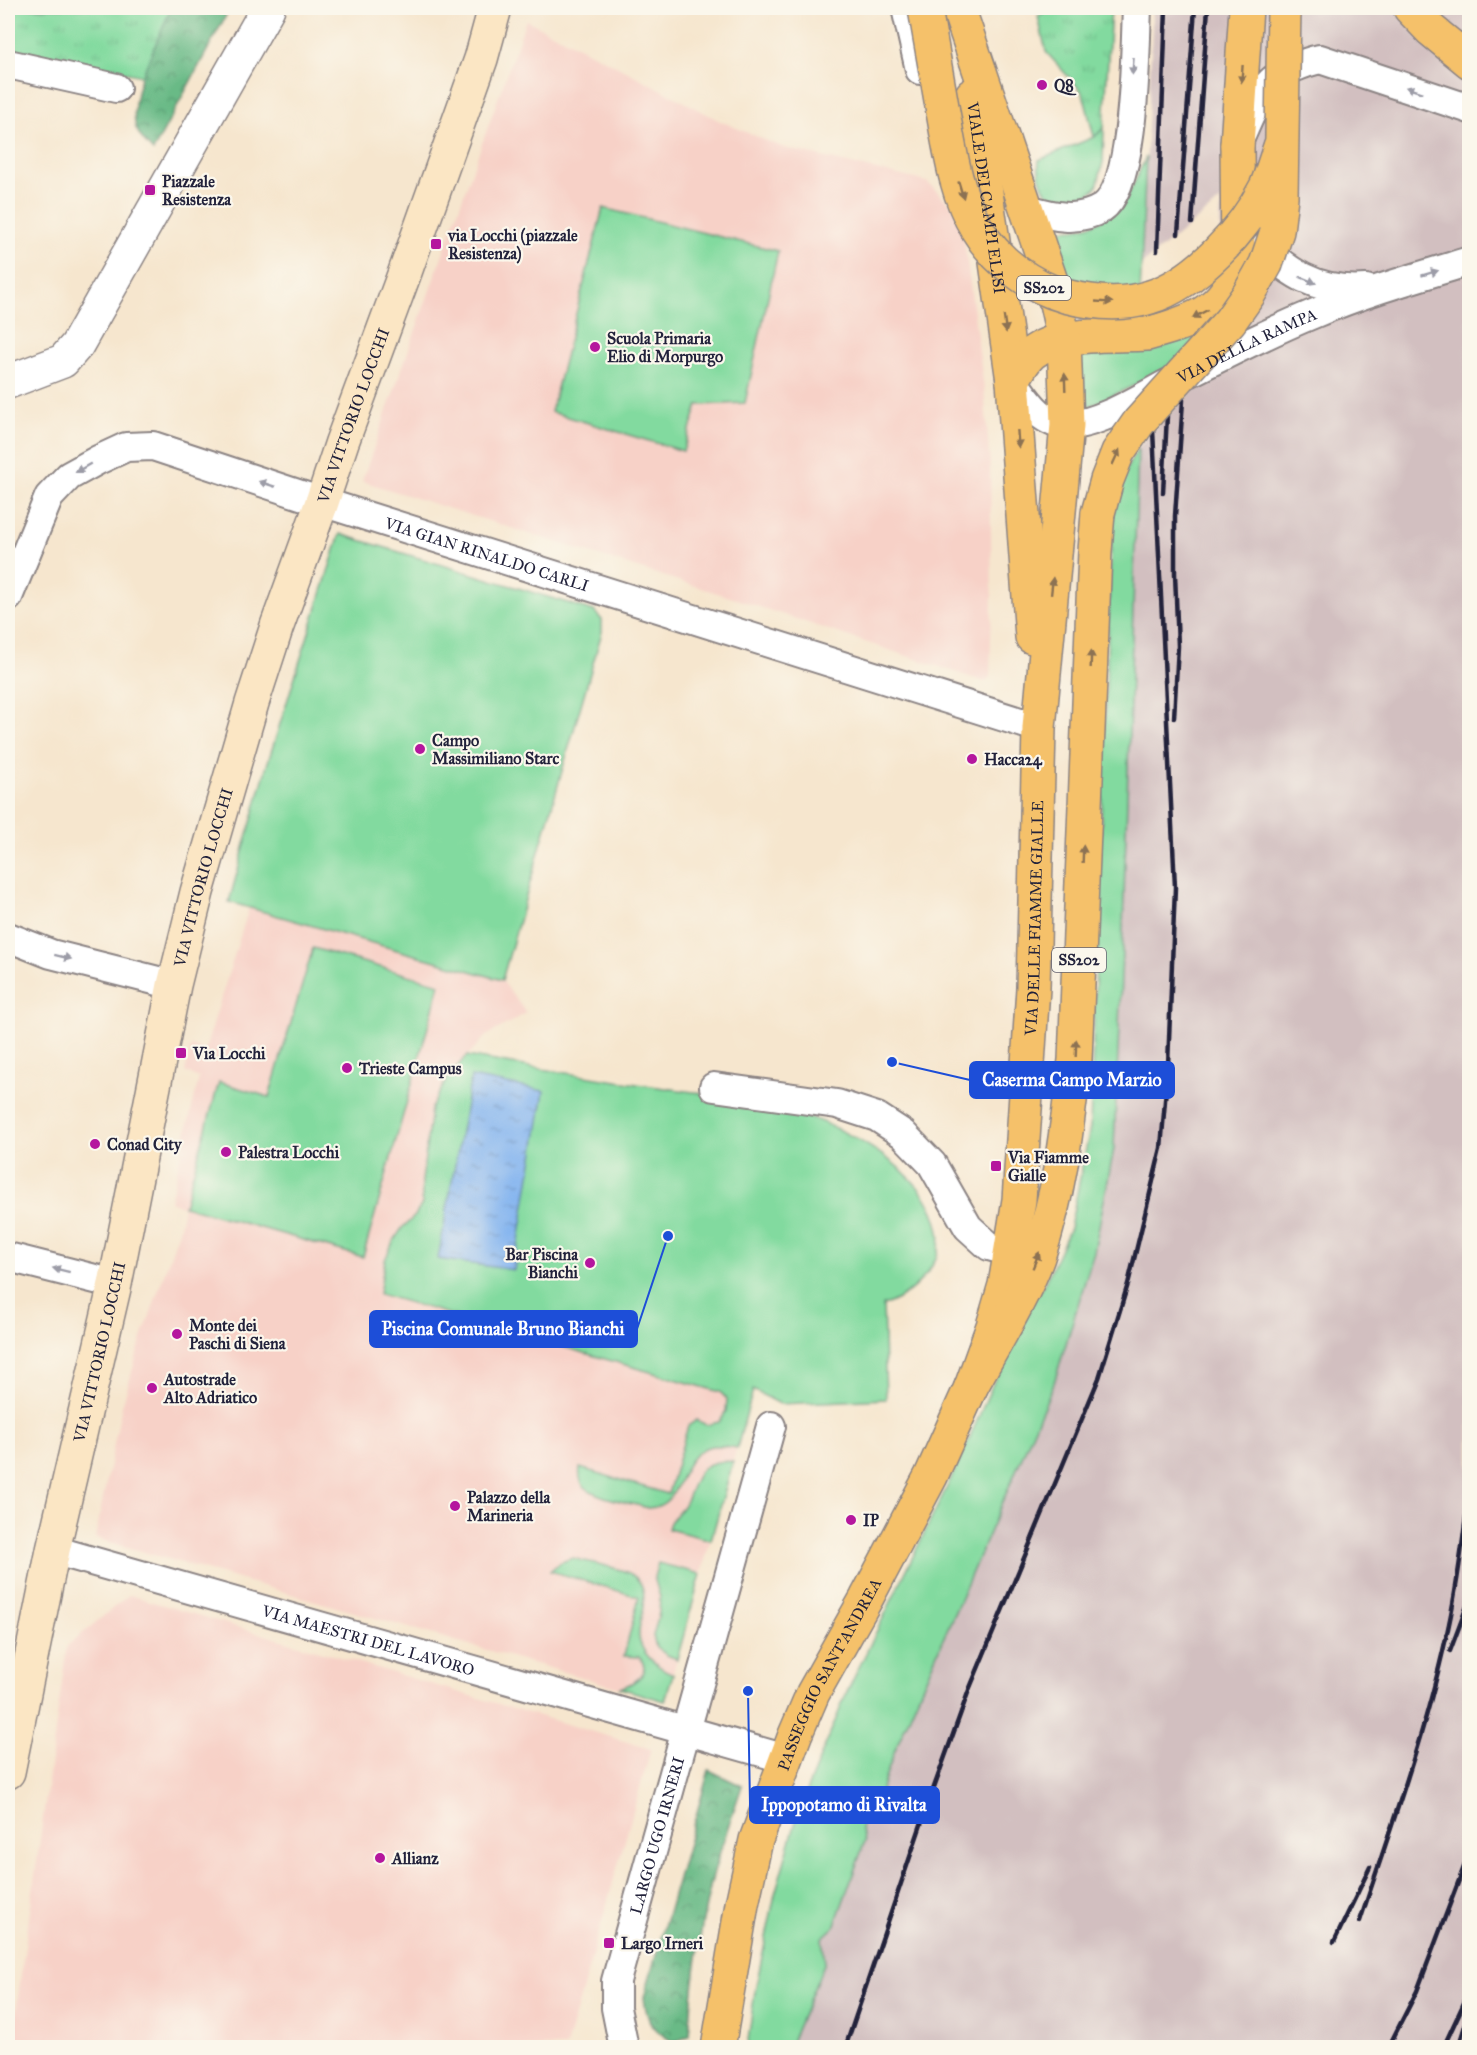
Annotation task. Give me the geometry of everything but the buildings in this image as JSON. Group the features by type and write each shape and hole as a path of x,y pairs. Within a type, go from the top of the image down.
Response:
{"main road":[{"name":"VIA VITTORIO LOCCHI","path":"8,1772 53,1550 115,1284 174,985 197,892 277,626 481,59 495,8"},
{"name":"SS202","path":"918,8 955,171 964,201 977,229 1000,258 1025,278 1053,292 1085,301 1115,303 1150,297 1182,281 1230,240 1249,214 1266,186 1281,144"},
{"name":"SS202","path":"971,1386 1012,1312 1037,1259 1056,1197 1067,1130 1076,1060 1098,513 1118,452 1139,422 1230,321 1266,264 1277,231 1281,197 1284,8"},
{"path":"1410,8 1437,36 1470,62"},
{"name":"VIALE DEI CAMPI ELISI","path":"959,10 1051,281 1064,339"},
{"name":"VIALE DEI CAMPI ELISI","path":"959,10 1013,381"},
{"path":"1013,381 1020,366 1047,344 1064,339 1147,334 1180,324 1209,310 1234,281 1239,242 1237,145 1246,12"},
{"name":"VIA DELLE FIAMME GIALLE","path":"971,1386 1005,1285 1020,1190 1033,988 1039,728 1067,425 1064,339"},
{"name":"VIA DELLE FIAMME GIALLE","path":"1013,381 1039,728"},
{"name":"PASSEGGIO SANT'ANDREA","path":"718,2048 742,1904 756,1840 786,1759 813,1694 930,1476 971,1386"}],"street":[{"path":"8,382 63,361 78,345 268,8"},
{"path":"918,8 916,47 930,121 942,141 962,152 980,148"},
{"path":"1027,209 1060,218 1087,215 1104,207 1119,184 1128,147 1137,8"},
{"path":"1237,145 1251,113 1270,82 1304,63 1320,59 1470,109"},
{"path":"8,64 116,88"},
{"name":"VIA DELLA RAMPA","path":"1237,212 1252,238 1276,261 1302,279 1326,287 1352,290 1383,288"},
{"name":"VIA DELLA RAMPA","path":"1067,425 1114,411 1314,313 1383,288 1470,261"},
{"path":"1013,381 1031,405 1048,421 1067,425"},
{"name":"VIA DELLA RAMPA","path":"1063,478 1085,438 1098,423 1114,411"},
{"name":"VIA GIAN RINALDO CARLI","path":"8,597 49,497 69,476 126,447 153,446 322,502 1039,728"},
{"path":"8,937 51,954 174,985"},
{"path":"714,1087 837,1104 877,1116 903,1134 932,1164 968,1227 988,1246 1011,1252"},
{"path":"8,1257 115,1284"},
{"name":"LARGO UGO IRNERI","path":"625,2047 616,2008 616,1981 771,1426"},
{"name":"VIA MAESTRI DEL LAVORO","path":"53,1550 686,1730"},
{"path":"686,1730 786,1759"}],"shaded area":[{"path":"1153,8 1469,8 1469,2047 789,2048 825,1962 822,1938 865,1817 875,1808 895,1750 1054,1382 1094,1252 1123,929 1138,448 1146,437 1215,369 1221,200 1142,264"},
{"name":"Scuola Primaria Elio di Morpurgo","path":"526,20 720,121 784,148 927,182 952,206 963,232 984,388 990,465 992,597 990,677 985,682 736,599 362,481"},
{"path":"249,908 502,980 526,1013 486,1036 450,1074 431,1108 422,1181 422,1204 415,1216 402,1228 753,1390 665,1701 95,1538 121,1410 140,1344 179,1231 184,1207 170,1201 199,1078 185,1072 191,1046 205,1050"},
{"path":"129,1595 651,1749 566,2047 11,2047 67,1646"}],"green space":[{"path":"8,8 171,8 142,76 8,48"},
{"path":"171,8 230,8 153,151 136,128 134,114 139,83"},
{"path":"1052,8 1111,8 1104,128 1094,137 1083,93 1046,52 1038,16"},
{"path":"1104,128 1103,162 1097,187 1078,201 1068,203 1053,199 1047,193 1040,178 1039,160 1094,137"},
{"path":"1146,157 1139,318 1118,317 1069,295 1046,228 1083,227 1105,218 1123,202"},
{"path":"603,208 778,251 745,403 698,405 683,451 551,412"},
{"path":"1197,334 1193,348 1159,374 1081,410 1076,353"},
{"path":"1138,448 1114,1149 1094,1252 1054,1383 895,1750 875,1808 864,1817 861,1829 865,1841 834,1927 822,1938 825,1962 789,2047 747,2048 755,1991 775,1894 801,1804 847,1692 960,1460 1020,1321 1047,1279 1070,1228 1090,1128 1112,518 1120,480"},
{"name":"Campo Massimiliano Starc","path":"340,534 594,611 602,620 602,632 502,980 229,902 267,765"},
{"name":"Trieste Campus","path":"313,948 440,984 363,1257 184,1206 219,1082 269,1097"},
{"path":"467,1056 769,1103 825,1123 870,1147 890,1161 909,1177 924,1195 934,1214 940,1241 936,1258 921,1280 899,1299 883,1305 886,1399 780,1404 753,1390 737,1448 711,1446 698,1453 690,1461 668,1500 660,1506 648,1508 614,1500 596,1494 584,1486 580,1478 580,1468 668,1494 688,1426 697,1420 706,1425 719,1422 726,1411 727,1399 720,1392 379,1294 385,1260 392,1244 422,1204 422,1181 431,1108 450,1074"},
{"path":"725,1461 733,1462 711,1540 668,1529 671,1520 687,1500 699,1472 708,1465"},
{"path":"573,1558 631,1574 642,1586 644,1602 639,1634 642,1647 655,1663 673,1674 665,1701 620,1688 636,1680 643,1673 643,1663 639,1657 624,1656 639,1597 550,1571 559,1563"},
{"path":"658,1563 701,1574 677,1659 656,1647 653,1636 659,1613 660,1597 654,1577"},
{"path":"709,1770 742,1786 709,1891 695,1970 689,2035 675,2043 652,2025 644,1997"}],"water":[{"path":"471,1077 544,1091 514,1270 438,1259"}],"railway":[{"path":"1157,251 1166,8"},
{"path":"1178,234 1195,8"},
{"path":"1192,223 1208,8"},
{"path":"1174,718 1178,646 1175,516 1183,400"},
{"path":"1163,493 1167,415"},
{"path":"845,2048 969,1690 1099,1378 1128,1284 1161,1148 1168,1065 1175,887 1153,430"},
{"path":"1360,1921 1409,1774 1431,1699 1456,1589 1470,1485"},
{"path":"1450,1651 1470,1598"},
{"path":"1388,2048 1417,1991 1470,1851"},
{"path":"1334,1942 1370,1867"},
{"path":"1443,2048 1470,1990"},
{"path":"1458,2048 1470,2010"}],"place":[{"name":"Q8","path":"1042,85"},
{"name":"Piazzale Resistenza","path":"150,190"},
{"name":"via Locchi (piazzale Resistenza)","path":"436,244"},
{"name":"Scuola Primaria Elio di Morpurgo","path":"595,347"},
{"name":"Campo Massimiliano Starc","path":"420,749"},
{"name":"Hacca24","path":"972,759"},
{"name":"Via Locchi","path":"181,1053"},
{"name":"Caserma Campo Marzio","path":"892,1062"},
{"name":"Trieste Campus","path":"347,1068"},
{"name":"Conad City","path":"95,1144"},
{"name":"Palestra Locchi","path":"226,1152"},
{"name":"Via Fiamme Gialle","path":"996,1166"},
{"name":"Piscina Comunale Bruno Bianchi","path":"668,1236"},
{"name":"Bar Piscina Bianchi","path":"590,1263"},
{"name":"Monte dei Paschi di Siena","path":"177,1334"},
{"name":"Autostrade Alto Adriatico","path":"152,1388"},
{"name":"Palazzo della Marineria","path":"455,1506"},
{"name":"IP","path":"851,1520"},
{"name":"Ippopotamo di Rivalta","path":"748,1691"},
{"name":"Allianz","path":"380,1858"},
{"name":"Largo Irneri","path":"609,1943"}]}
